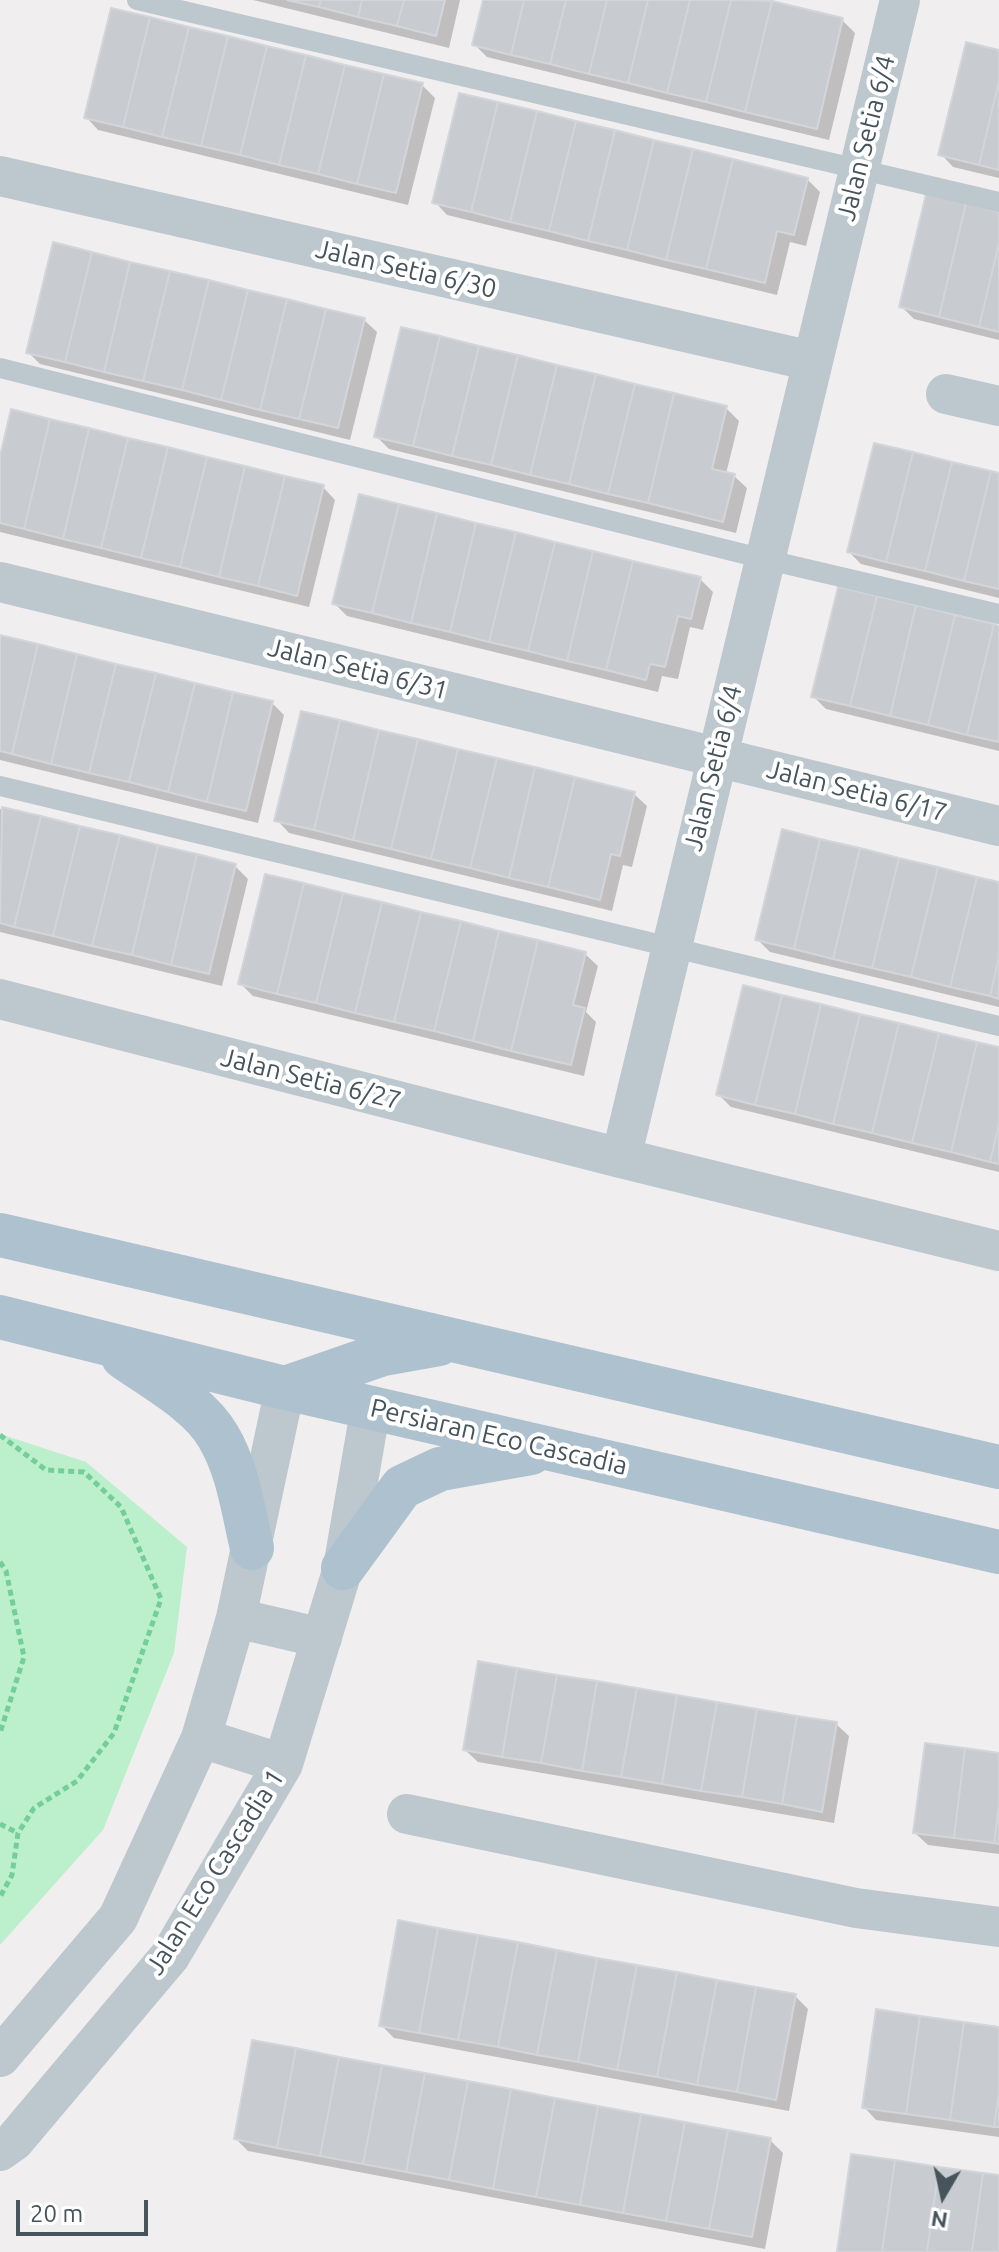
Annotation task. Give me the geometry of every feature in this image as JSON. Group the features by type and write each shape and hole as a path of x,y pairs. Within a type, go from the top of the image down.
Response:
{"main road":[{"path":"0,1235 999,1467"},
{"path":"226,1286 293,1318 344,1366 371,1406"},
{"name":"Persiaran Eco Cascadia","path":"0,1317 285,1388 999,1552"},
{"path":"100,1342 164,1385 218,1435 237,1483 252,1548"},
{"path":"285,1388 383,1354 438,1344 513,1353"},
{"path":"343,1568 402,1487 440,1469 509,1454 561,1452"}],"street":[{"name":"Jalan Setia 6/4","path":"621,1158 900,0"},
{"name":"Jalan Setia 6/30","path":"0,176 812,361"},
{"path":"946,394 999,406"},
{"name":"Jalan Setia 6/31","path":"0,582 716,756"},
{"name":"Jalan Setia 6/17","path":"716,756 999,826"},
{"name":"Jalan Setia 6/27","path":"0,999 621,1158"},
{"path":"621,1158 999,1251"},
{"path":"0,2057 118,1918 201,1738 236,1618 285,1388"},
{"name":"Jalan Eco Cascadia 1","path":"0,2151 14,2141 170,1956 283,1764 343,1568 371,1406"},
{"path":"236,1618 322,1638"},
{"path":"201,1738 283,1764"},
{"path":"407,1814 856,1908 999,1927"}],"lane":[{"path":"137,0 999,202"},
{"path":"0,368 764,559 999,614"},
{"path":"0,786 999,1026"}],"path":[{"path":"0,1435 46,1470 84,1472 121,1507 161,1599 114,1733 77,1781 34,1808 18,1833 12,1875 0,1897"},
{"path":"0,1562 6,1571 24,1657 0,1733"},
{"path":"0,1824 18,1833"}],"green space":[{"path":"0,1434 86,1462 187,1547 174,1653 103,1830 0,1945"}],"building":[{"path":"287,0 321,0 319,7"},
{"path":"321,0 362,0 358,17 319,7"},
{"path":"362,0 404,0 397,26 358,17"},
{"path":"404,0 445,0 436,36 397,26"},
{"path":"483,0 524,0 511,55 472,45"},
{"path":"524,0 566,0 550,64 511,55"},
{"path":"566,0 607,0 589,74 550,64"},
{"path":"607,0 648,0 628,83 589,74"},
{"path":"648,0 690,0 667,93 628,83"},
{"path":"690,0 731,0 706,102 667,93"},
{"path":"731,0 772,1 745,112 706,102"},
{"path":"772,1 843,18 817,129 745,112"},
{"path":"111,8 150,17 123,127 84,118"},
{"path":"150,17 189,27 162,137 123,127"},
{"path":"189,27 228,36 201,146 162,137"},
{"path":"228,36 267,46 240,155 201,146"},
{"path":"966,42 999,50 999,81 979,165 938,155"},
{"path":"267,46 306,55 279,165 240,155"},
{"path":"306,55 345,65 318,174 279,165"},
{"path":"345,65 384,74 357,184 318,174"},
{"path":"384,74 423,83 396,193 357,184"},
{"path":"999,81 999,170 979,165"},
{"path":"459,93 498,102 471,212 432,203"},
{"path":"498,102 537,111 510,222 471,212"},
{"path":"537,111 576,121 549,231 510,222"},
{"path":"576,121 615,130 588,241 549,231"},
{"path":"615,130 654,140 627,250 588,241"},
{"path":"654,140 693,149 666,260 627,250"},
{"path":"693,149 733,159 706,269 666,260"},
{"path":"733,159 808,178 794,235 777,231 765,283 706,269"},
{"path":"926,194 966,203 939,317 899,307"},
{"path":"966,203 999,212 999,243 979,327 939,317"},
{"path":"53,242 92,252 65,362 26,353"},
{"path":"999,243 999,332 979,327"},
{"path":"92,252 130,262 104,372 65,362"},
{"path":"130,262 170,271 143,381 104,372"},
{"path":"170,271 209,280 182,390 143,381"},
{"path":"209,280 248,290 221,400 182,390"},
{"path":"248,290 287,299 260,410 221,400"},
{"path":"287,299 326,309 299,419 260,410"},
{"path":"326,309 365,318 338,428 299,419"},
{"path":"401,327 440,336 413,446 374,437"},
{"path":"440,336 479,346 452,456 413,446"},
{"path":"479,346 518,355 491,465 452,456"},
{"path":"518,355 557,365 530,475 491,465"},
{"path":"557,365 596,374 569,484 530,475"},
{"path":"596,374 635,384 608,494 569,484"},
{"path":"635,384 674,393 648,503 608,494"},
{"path":"674,393 727,406 712,469 735,474 723,522 648,503"},
{"path":"11,409 50,419 24,529 0,523 0,456"},
{"path":"50,419 89,428 63,539 24,529"},
{"path":"89,428 128,438 101,548 63,539"},
{"path":"128,438 168,447 141,558 101,548"},
{"path":"874,443 913,452 886,562 847,552"},
{"path":"168,447 207,457 180,567 141,558"},
{"path":"913,452 952,462 925,571 886,562"},
{"path":"207,457 245,466 219,577 180,567"},
{"path":"952,462 991,471 964,581 925,571"},
{"path":"245,466 285,476 258,586 219,577"},
{"path":"991,471 999,473 999,589 964,581"},
{"path":"285,476 324,485 297,596 258,586"},
{"path":"359,494 399,504 372,613 332,604"},
{"path":"399,504 437,513 411,623 372,613"},
{"path":"437,513 476,523 450,632 411,623"},
{"path":"476,523 516,532 489,642 450,632"},
{"path":"516,532 555,542 528,651 489,642"},
{"path":"555,542 593,551 567,661 528,651"},
{"path":"593,551 633,561 606,670 567,661"},
{"path":"633,561 701,577 691,619 678,616 665,667 650,664 646,680 606,670"},
{"path":"838,587 877,596 850,706 811,697"},
{"path":"877,596 916,605 890,716 850,706"},
{"path":"916,605 955,615 928,725 890,716"},
{"path":"955,615 994,624 967,735 928,725"},
{"path":"994,624 999,626 999,742 967,735"},
{"path":"0,635 38,644 12,754 0,751"},
{"path":"38,644 77,654 51,764 12,754"},
{"path":"77,654 116,664 89,773 51,764"},
{"path":"116,664 156,673 129,782 89,773"},
{"path":"156,673 195,683 168,792 129,782"},
{"path":"195,683 233,692 207,802 168,792"},
{"path":"233,692 273,701 246,811 207,802"},
{"path":"301,711 340,720 314,830 274,821"},
{"path":"340,720 379,730 353,840 314,830"},
{"path":"379,730 418,739 391,849 353,840"},
{"path":"418,739 458,749 431,859 391,849"},
{"path":"458,749 497,758 470,868 431,859"},
{"path":"497,758 535,767 509,878 470,868"},
{"path":"535,767 575,777 548,887 509,878"},
{"path":"575,777 635,792 620,856 611,854 600,900 548,887"},
{"path":"2,807 41,816 14,927 0,923"},
{"path":"41,816 80,826 53,936 14,927"},
{"path":"80,826 120,835 92,946 53,936"},
{"path":"782,829 820,839 794,949 755,940"},
{"path":"120,835 158,845 132,955 92,946"},
{"path":"820,839 860,848 833,959 794,949"},
{"path":"158,845 197,854 171,965 132,955"},
{"path":"860,848 899,858 872,968 833,959"},
{"path":"197,854 236,864 209,974 171,965"},
{"path":"899,858 938,867 911,977 872,968"},
{"path":"938,867 977,877 950,987 911,977"},
{"path":"265,874 304,883 277,994 238,984"},
{"path":"977,877 999,882 999,957 990,996 950,987"},
{"path":"304,883 343,893 316,1003 277,994"},
{"path":"343,893 382,902 355,1013 316,1003"},
{"path":"382,902 421,912 394,1022 355,1013"},
{"path":"421,912 461,921 434,1031 394,1022"},
{"path":"461,921 499,931 473,1041 434,1031"},
{"path":"499,931 538,940 511,1051 473,1041"},
{"path":"538,940 586,952 573,1005 585,1008 571,1065 511,1051"},
{"path":"999,957 999,999 990,996"},
{"path":"743,985 782,995 755,1105 716,1095"},
{"path":"782,995 821,1004 795,1114 755,1105"},
{"path":"821,1004 860,1014 833,1124 795,1114"},
{"path":"860,1014 899,1023 872,1133 833,1124"},
{"path":"899,1023 939,1033 912,1143 872,1133"},
{"path":"939,1033 977,1042 951,1152 912,1143"},
{"path":"977,1042 999,1047 999,1124 990,1162 951,1152"},
{"path":"999,1124 999,1164 990,1162"},
{"path":"478,1661 517,1668 502,1757 463,1750"},
{"path":"517,1668 557,1675 541,1763 502,1757"},
{"path":"557,1675 597,1681 582,1771 541,1763"},
{"path":"597,1681 637,1688 621,1777 582,1771"},
{"path":"637,1688 677,1695 662,1784 621,1777"},
{"path":"677,1695 717,1702 701,1791 662,1784"},
{"path":"717,1702 757,1709 742,1797 701,1791"},
{"path":"757,1709 797,1716 782,1804 742,1797"},
{"path":"797,1716 837,1722 822,1812 782,1804"},
{"path":"925,1743 965,1748 954,1838 913,1833"},
{"path":"965,1748 999,1753 999,1805 994,1843 954,1838"},
{"path":"999,1805 999,1844 994,1843"},
{"path":"398,1920 438,1928 419,2033 379,2026"},
{"path":"438,1928 478,1935 458,2040 419,2033"},
{"path":"478,1935 518,1942 498,2047 458,2040"},
{"path":"518,1942 557,1950 537,2055 498,2047"},
{"path":"557,1950 597,1958 578,2062 537,2055"},
{"path":"597,1958 637,1965 617,2070 578,2062"},
{"path":"637,1965 677,1972 657,2077 617,2070"},
{"path":"677,1972 717,1980 697,2085 657,2077"},
{"path":"717,1980 756,1987 737,2092 697,2085"},
{"path":"756,1987 796,1994 776,2100 737,2092"},
{"path":"876,2009 920,2016 906,2114 862,2108"},
{"path":"920,2016 964,2022 950,2120 906,2114"},
{"path":"964,2022 999,2027 999,2093 994,2127 950,2120"},
{"path":"252,2040 296,2048 277,2148 234,2139"},
{"path":"296,2048 339,2057 320,2156 277,2148"},
{"path":"339,2057 382,2065 363,2164 320,2156"},
{"path":"382,2065 425,2073 406,2172 363,2164"},
{"path":"425,2073 468,2081 449,2180 406,2172"},
{"path":"468,2081 511,2089 493,2189 449,2180"},
{"path":"511,2089 555,2098 536,2197 493,2189"},
{"path":"999,2093 999,2127 994,2127"},
{"path":"555,2098 598,2106 580,2205 536,2197"},
{"path":"598,2106 641,2114 623,2213 580,2205"},
{"path":"641,2114 685,2122 666,2221 623,2213"},
{"path":"685,2122 728,2130 709,2229 666,2221"},
{"path":"728,2130 771,2138 752,2237 709,2229"},
{"path":"851,2154 895,2160 882,2252 837,2252"},
{"path":"895,2160 939,2167 927,2252 882,2252"},
{"path":"939,2167 983,2173 972,2252 927,2252"},
{"path":"983,2173 999,2175 999,2252 972,2252"}]}
